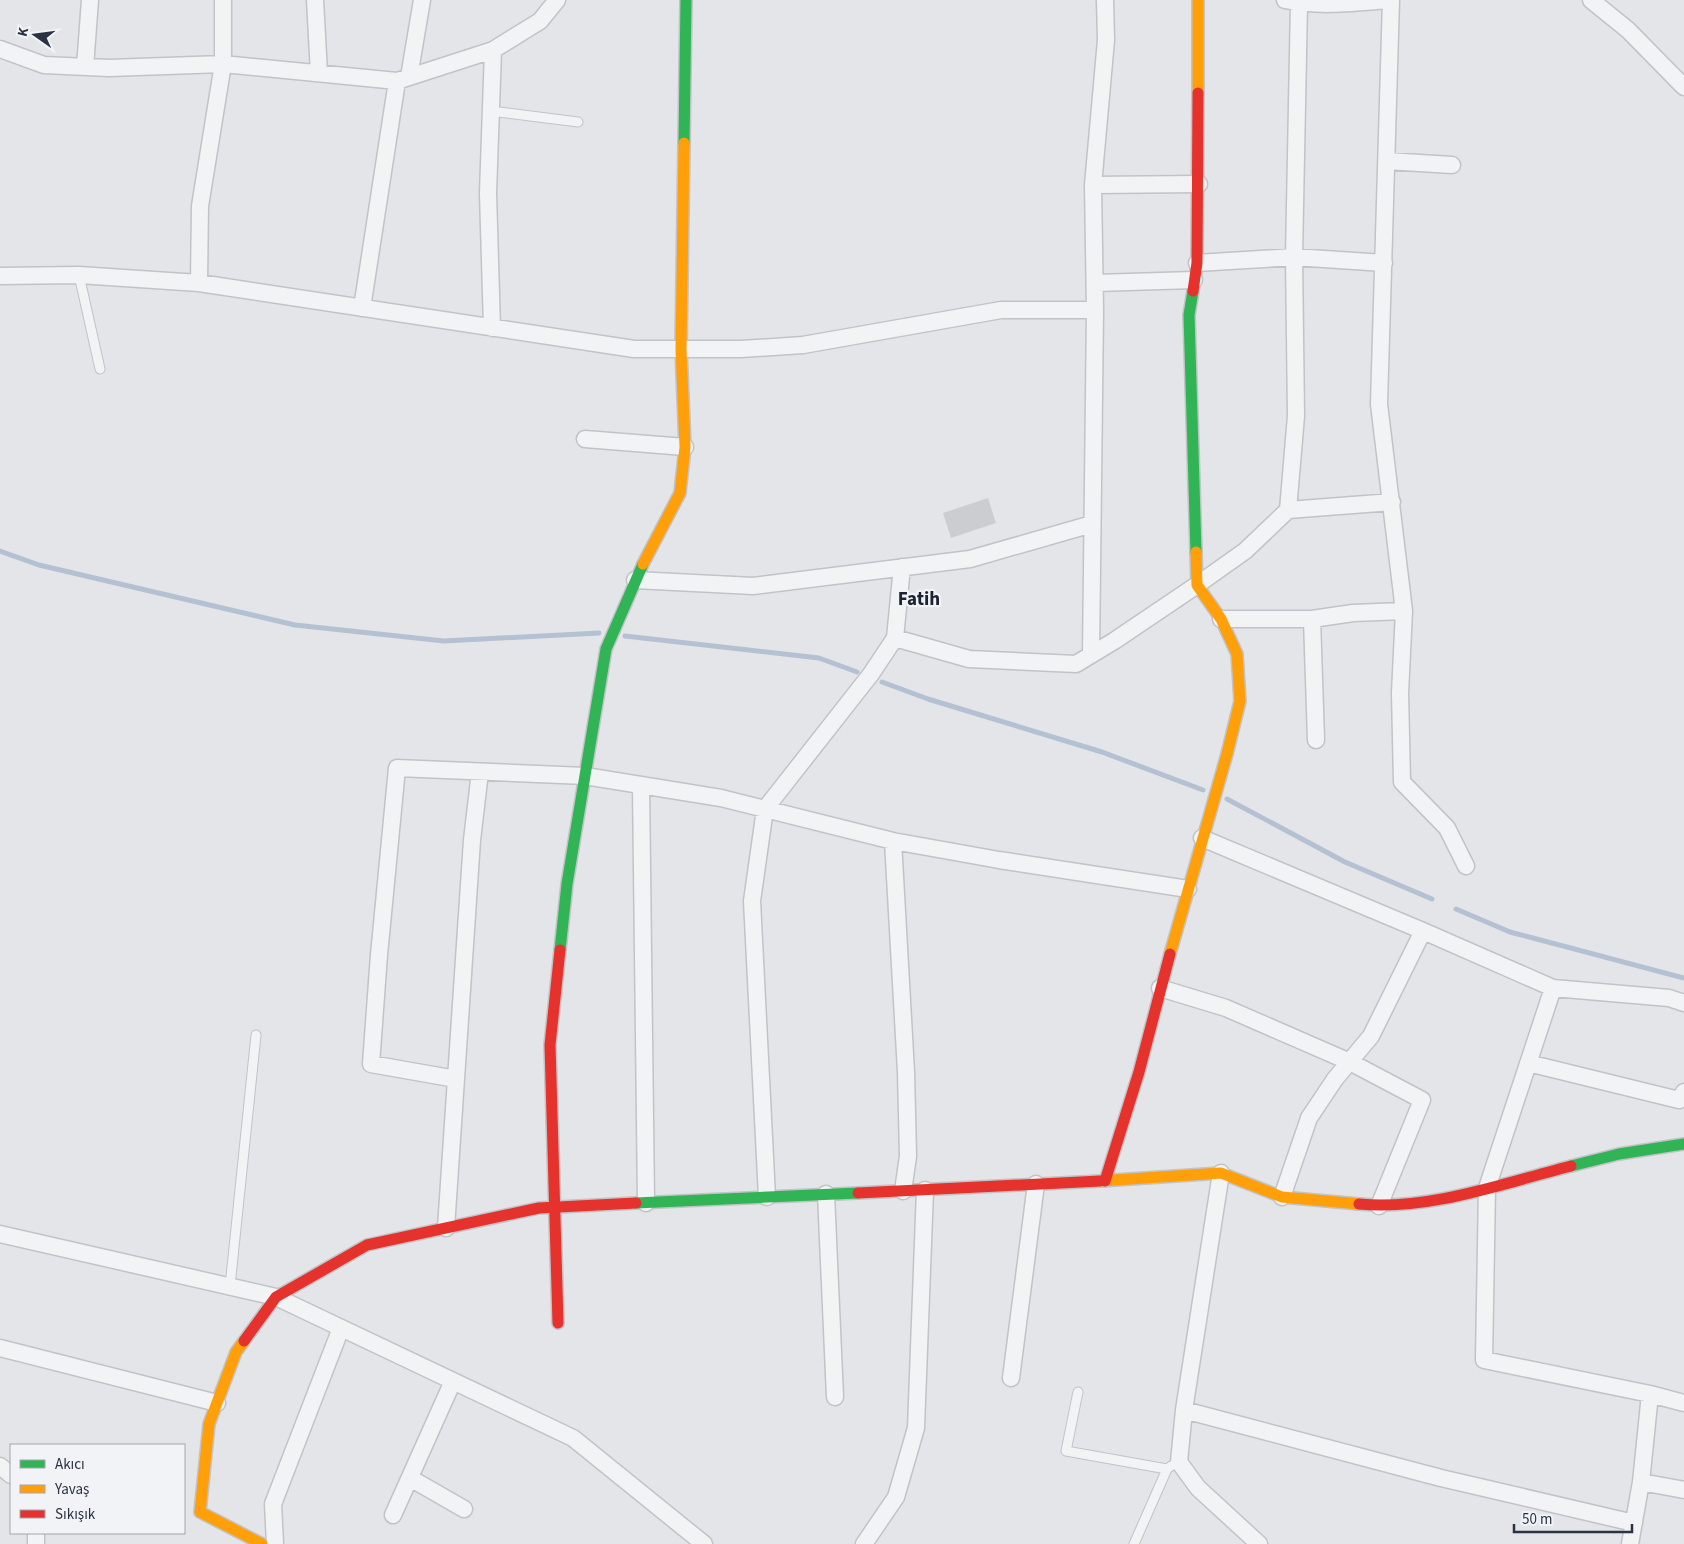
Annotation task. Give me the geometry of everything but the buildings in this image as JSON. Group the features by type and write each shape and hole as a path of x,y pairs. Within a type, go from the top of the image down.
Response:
{"street":[{"path":"85,67 90,0"},
{"path":"200,284 200,206 223,64 223,0"},
{"path":"315,0 319,73"},
{"path":"362,308 403,79 422,0"},
{"path":"0,49 44,65 109,68 223,64 403,79 493,50 540,21 557,0"},
{"path":"558,1323 553,1207 550,1045 568,884 606,649 634,580 680,494 685,447 681,349 686,0"},
{"path":"1091,655 1095,310 1093,185 1106,40 1105,0"},
{"path":"1105,1181 1139,1072 1160,988 1227,754 1240,701 1237,654 1221,619 1197,586 1189,315 1197,262 1198,0"},
{"path":"1288,510 1296,416 1292,2 1338,4 1388,0"},
{"path":"1391,0 1380,404 1404,611 1400,693 1402,782 1447,828 1466,866"},
{"path":"1591,0 1628,30 1684,87"},
{"path":"492,328 488,193 493,50"},
{"path":"1386,161 1452,165"},
{"path":"1093,185 1198,184"},
{"path":"1197,262 1294,257 1384,263"},
{"path":"0,276 79,275 200,284 634,349 741,349 803,345 1002,310 1095,310"},
{"path":"1095,283 1194,280"},
{"path":"585,439 685,447"},
{"path":"895,638 968,659 1076,664 1197,586 1245,551 1288,510 1392,502"},
{"path":"634,580 753,586 970,559 1092,524"},
{"path":"767,1197 752,901 765,809 872,674 895,638 902,567"},
{"path":"1221,619 1312,619 1353,613 1404,611"},
{"path":"1312,619 1316,740"},
{"path":"456,1079 372,1064 379,955 397,768 586,776 721,798 893,840 999,860 1188,889"},
{"path":"446,1228 472,840 480,772"},
{"path":"641,785 646,1203"},
{"path":"1202,838 1553,988 1669,998 1684,1003"},
{"path":"893,840 906,1072 908,1156 903,1191"},
{"path":"1282,1197 1309,1118 1335,1079 1371,1036 1423,931"},
{"path":"1160,988 1226,1008 1350,1062 1422,1100 1379,1206"},
{"path":"1553,988 1487,1188 1484,1360 1650,1394 1684,1403"},
{"path":"1528,1063 1679,1100 1684,1092"},
{"path":"262,1544 200,1512 209,1424 236,1352 276,1297 367,1245 539,1208 1105,1181 1221,1173 1282,1197 1379,1206 1443,1199 1619,1154 1684,1144"},
{"path":"1221,1173 1184,1410 1173,1465 1260,1544"},
{"path":"1011,1378 1036,1184"},
{"path":"864,1544 896,1497 916,1428 925,1190"},
{"path":"826,1194 835,1397"},
{"path":"0,1234 276,1297 572,1438 704,1544"},
{"path":"275,1544 273,1504 341,1328"},
{"path":"0,1348 217,1403"},
{"path":"393,1515 453,1381"},
{"path":"1630,1544 1640,1482 1650,1394"},
{"path":"1184,1410 1441,1478 1634,1523"},
{"path":"0,1466 10,1474"},
{"path":"410,1478 464,1509"},
{"path":"1640,1482 1684,1490"}],"lane":[{"path":"491,111 578,122"},
{"path":"79,275 100,369"},
{"path":"230,1286 256,1035"},
{"path":"1078,1392 1066,1451 1173,1465 1134,1544"}],"waterway":[{"path":"0,551 39,565 295,625 444,641 599,633"},
{"path":"625,636 819,658 857,672"},
{"path":"882,682 928,699 1102,752 1203,790"},
{"path":"1227,799 1345,862 1432,899"},
{"path":"1456,909 1510,932 1684,978"}],"traffic: fast":[{"path":"684,143 686,0"},
{"path":"1193,291 1189,315 1196,552"},
{"path":"560,950 567,884 606,649 643,564"},
{"path":"1571,1166 1619,1154 1684,1144"},
{"path":"636,1203 858,1193"}],"traffic: slow":[{"path":"1198,0 1198,93"},
{"path":"643,564 680,493 685,447 681,349 684,143"},
{"path":"1170,954 1227,754 1240,701 1237,654 1221,619 1197,585 1196,552"},
{"path":"1100,1181 1221,1173 1282,1197 1359,1204"},
{"path":"244,1341 236,1352 209,1424 200,1512 262,1544"}],"traffic: jam":[{"path":"1193,291 1197,263 1198,93"},
{"path":"558,1323 550,1045 560,950"},
{"path":"1105,1181 1139,1072 1170,954"},
{"path":"1359,1204 1385,1205 1439,1200 1571,1166"},
{"path":"858,1193 1100,1181"},
{"path":"244,1341 276,1297 367,1245 539,1208 636,1203"}],"district":[{"name":"Fatih","path":"919,598"}]}
